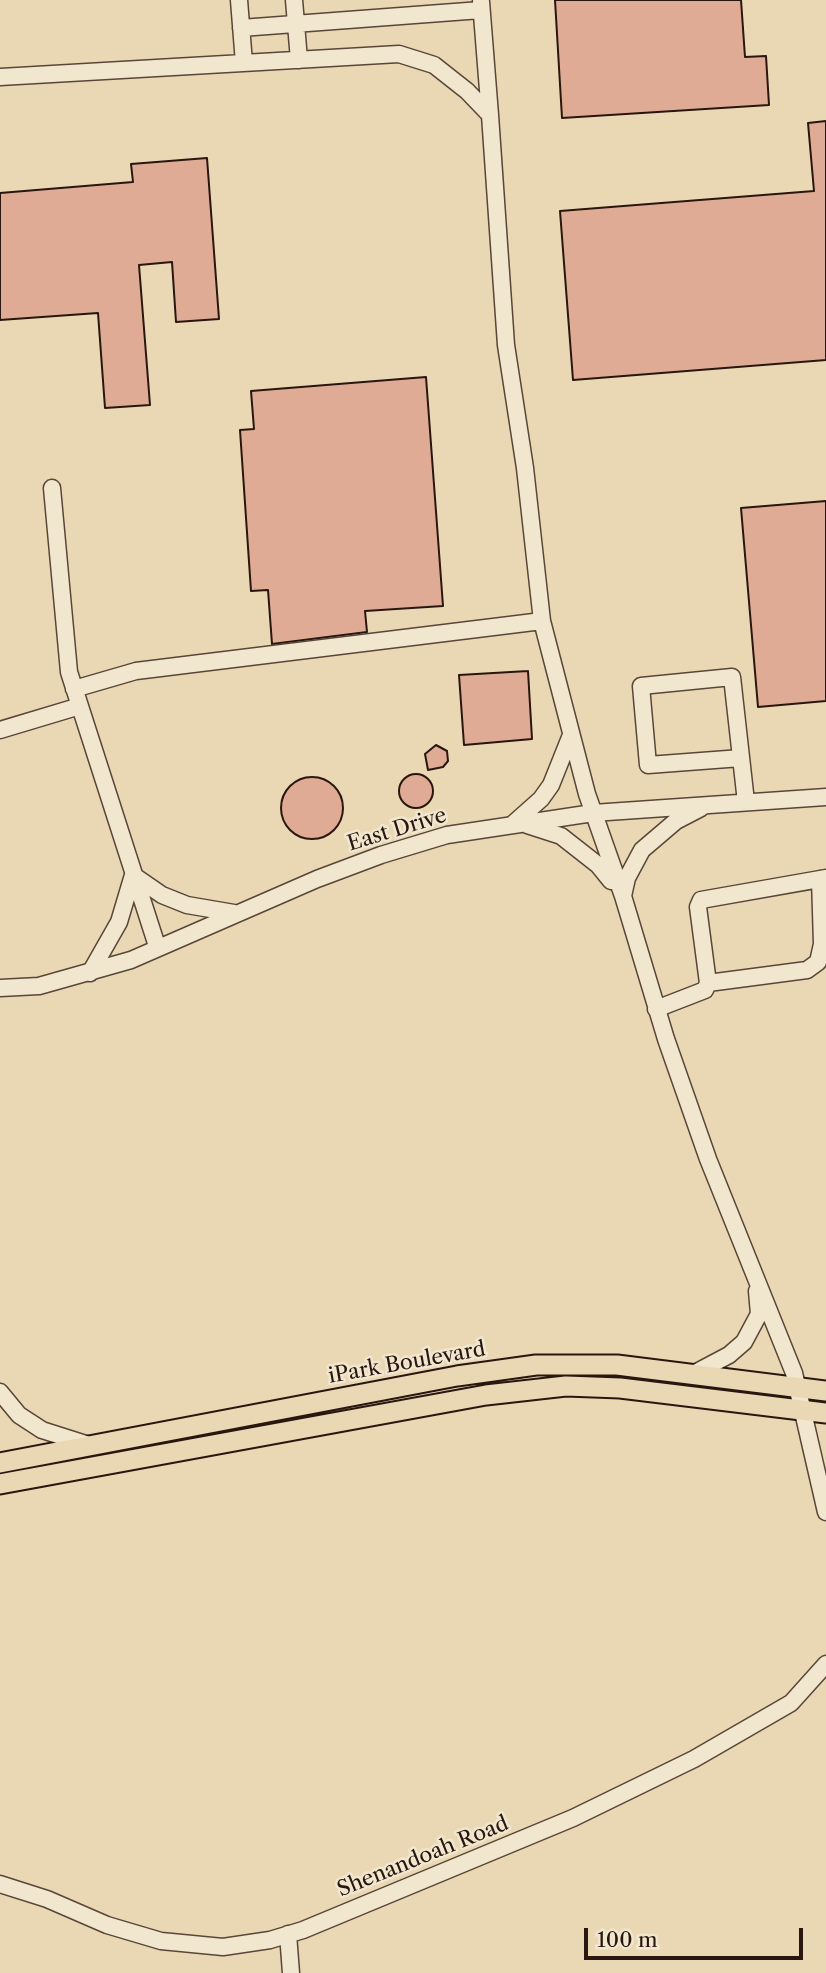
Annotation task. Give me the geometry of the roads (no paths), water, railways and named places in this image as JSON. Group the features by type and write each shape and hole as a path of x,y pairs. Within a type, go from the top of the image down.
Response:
{"main road":[{"name":"iPark Boulevard","path":"0,1463 510,1367 590,1364 695,1373 826,1391"},
{"path":"0,1484 486,1395 543,1388 620,1388 826,1413"}],"street":[{"path":"239,0 244,63"},
{"path":"294,0 299,60"},
{"path":"241,28 481,5 506,345 525,468 542,621 593,813 623,897 656,1009 708,1159 789,1358 804,1410 826,1512"},
{"path":"0,77 399,54 414,58 452,78 490,115"},
{"path":"52,488 69,672 157,946"},
{"path":"74,689 136,671 542,621"},
{"path":"741,758 648,765 641,685 732,677 746,802"},
{"path":"0,730 80,706"},
{"path":"514,823 541,799 551,785 571,736"},
{"name":"East Drive","path":"0,988 39,986 90,974 131,960 157,946 381,855 447,835 593,813 826,797"},
{"path":"623,897 634,863 653,838 707,805"},
{"path":"514,823 541,827 561,836 598,865 623,897"},
{"path":"133,875 162,895 187,905 236,913"},
{"path":"90,974 119,922 133,875"},
{"path":"656,1009 705,990 708,984 698,907 701,900 823,879 822,944 818,962 807,970 708,984"},
{"path":"695,1373 729,1356 753,1329 759,1314 755,1275"},
{"path":"0,1392 19,1415 42,1430 92,1445"},
{"name":"Shenandoah Road","path":"0,1884 47,1899 107,1925 161,1941 223,1947 288,1934 573,1818 694,1759 791,1703 826,1664"},
{"path":"288,1934 290,1973"}]}
